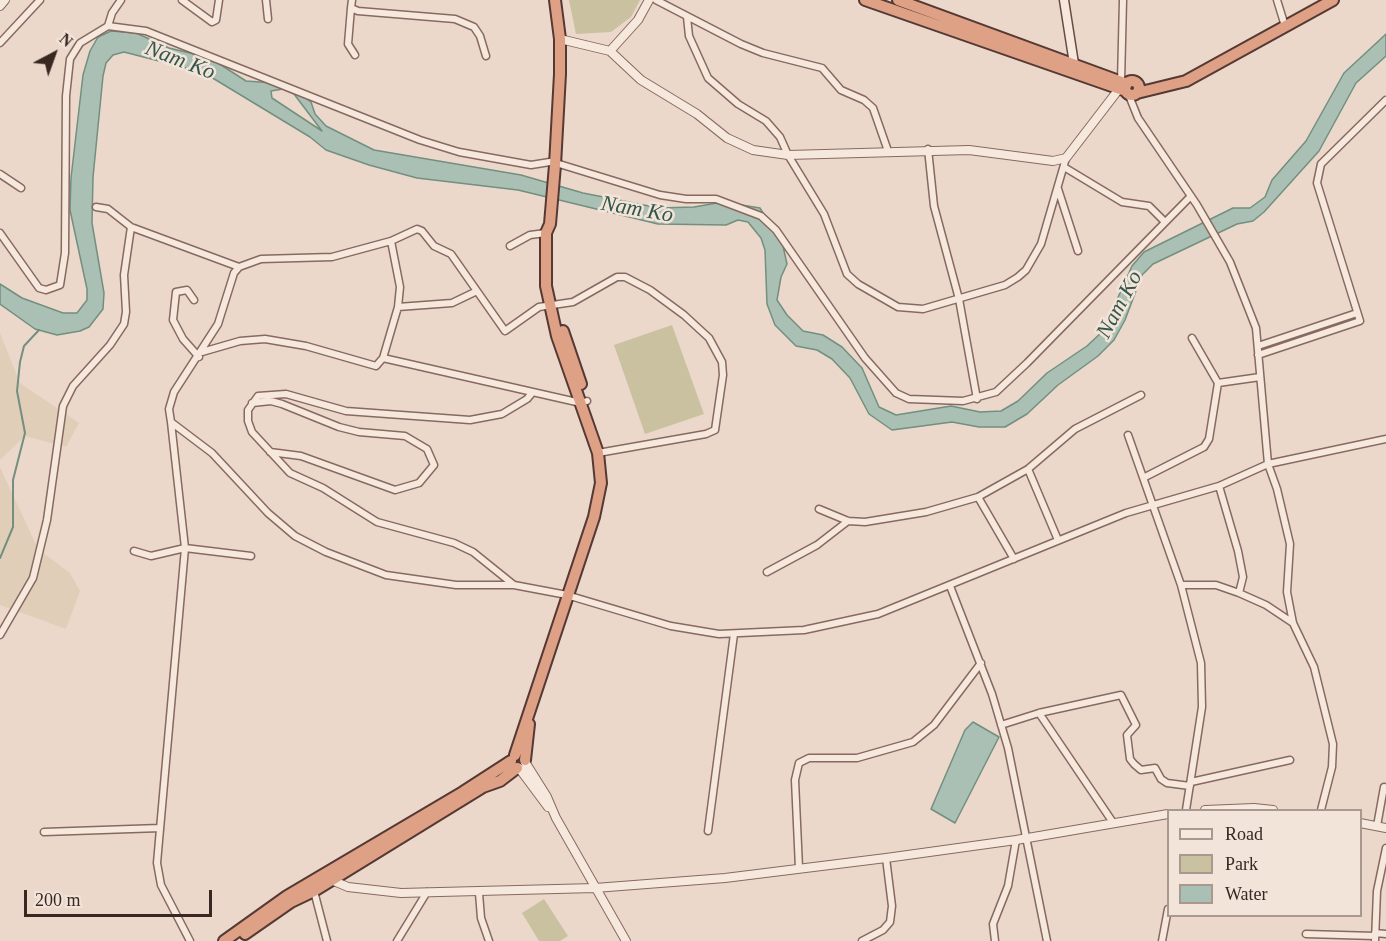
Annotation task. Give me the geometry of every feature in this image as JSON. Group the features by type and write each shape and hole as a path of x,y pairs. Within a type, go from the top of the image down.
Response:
{"highway":[{"path":"224,941 327,877 483,787 500,781 519,762 525,728 570,596 599,497 601,476 602,453 584,402 565,361 552,304 554,233 549,224 556,163 560,39 555,0"},
{"path":"865,0 933,19 1129,89 1168,87 1186,81 1333,0"},
{"path":"898,0 933,19"},
{"path":"235,941 311,887"}],"main road":[{"path":"1064,0 1075,69"}],"street":[{"path":"0,6 5,0"},
{"path":"0,43 40,0"},
{"path":"108,26 112,13 121,0"},
{"path":"182,0 212,22 216,20 219,0"},
{"path":"266,0 268,19"},
{"path":"352,0 348,44 354,55"},
{"path":"610,51 638,20 649,0"},
{"path":"656,0 764,53 822,68 841,90 864,100 873,108 888,152"},
{"path":"1123,0 1129,89 1138,118 1197,205 1230,262 1256,328 1268,464 1277,489 1290,544 1287,592 1293,623 1314,668 1333,744 1332,767 1321,809"},
{"path":"1276,0 1286,27"},
{"path":"351,8 381,15 455,19 474,27 480,36 486,56"},
{"path":"687,17 689,36 708,78 738,104 773,128 824,214 847,274 858,284 898,306 923,309 959,299 1005,285 1026,270 1041,244 1066,158 1129,89"},
{"path":"0,233 39,288 46,290 60,285 65,253 66,96 70,59 80,43 108,26 146,31 420,140 459,152 531,165 556,163 660,195 686,199 716,198 761,216 776,230 865,358 896,393 909,399 963,401 996,392 1191,196"},
{"path":"560,39 610,51 641,80 697,114 727,138 753,150 788,155 928,149 969,150 1053,161 1066,158"},
{"path":"1258,355 1360,321 1317,183 1321,164 1386,100"},
{"path":"928,149 934,206 959,299 977,399"},
{"path":"1064,167 1122,202 1149,206 1164,221"},
{"path":"0,174 21,188"},
{"path":"1058,189 1078,251"},
{"path":"96,207 108,209 130,227 239,267"},
{"path":"510,246 549,224"},
{"path":"0,635 33,578 47,520 63,406 73,386 111,345 124,324 126,312 124,275 130,227"},
{"path":"190,941 161,885 158,873 185,548 169,409 174,392 218,324 234,273 239,267 261,259 332,256 391,241 420,229 434,246 451,254 505,331 539,307 573,302 613,277 625,277 650,290 684,315 709,338 722,362 721,398 715,430 706,434 602,453"},
{"path":"200,355 240,341 265,339 306,346 368,366 376,366 383,358 398,307 400,287 391,241"},
{"path":"194,300 187,290 179,290 172,310 177,329 200,355"},
{"path":"398,307 452,303 477,291"},
{"path":"1258,346 1357,313"},
{"path":"1145,477 1204,447 1211,428 1218,383 1192,338"},
{"path":"383,358 532,393 584,402"},
{"path":"1218,383 1260,377"},
{"path":"514,585 473,552 454,543 363,516 323,488 290,473 252,432 248,421 252,403 258,396 267,394 286,394 346,411 470,420 502,414 527,399 532,393"},
{"path":"819,509 848,522 865,522 927,512 978,496 1028,469 1075,429 1141,395"},
{"path":"252,403 271,401 339,427 405,436 427,449 434,465 419,483 395,490 381,488 350,472 301,456 270,452"},
{"path":"171,422 212,453 268,513 295,536 326,552 386,575 456,585 514,585 570,596 671,626 719,634 804,630 878,614 1125,513 1219,486 1268,464 1386,439"},
{"path":"1128,435 1145,477 1197,645 1203,685 1186,809"},
{"path":"1028,469 1058,540"},
{"path":"1219,486 1238,550 1243,577 1239,592"},
{"path":"978,496 1014,559"},
{"path":"767,572 817,545 848,522"},
{"path":"134,551 151,556 185,548 251,556"},
{"path":"1180,585 1216,585 1239,592 1266,605 1293,623"},
{"path":"950,586 981,663 1001,725 1027,838 1047,941"},
{"path":"708,831 734,634"},
{"path":"799,868 795,780 799,763 809,758 857,758 913,742 934,725 981,663"},
{"path":"1001,725 1039,713 1122,695 1136,725 1127,735 1130,759 1141,770 1155,768 1161,779 1167,783 1190,784 1290,760"},
{"path":"1039,713 1112,821"},
{"path":"519,762 547,797 556,818 626,941"},
{"path":"1377,826 1384,787"},
{"path":"1230,809 1264,809"},
{"path":"327,877 348,887 378,891 479,893 595,888 725,878 886,858 1016,840 1112,821 1167,814"},
{"path":"1362,823 1386,828"},
{"path":"44,832 160,828"},
{"path":"995,941 993,924 1008,886 1016,840"},
{"path":"1375,937 1377,891 1386,848"},
{"path":"862,941 883,930 890,922 892,906 886,858"},
{"path":"311,887 327,941"},
{"path":"397,941 427,892"},
{"path":"479,893 481,918 489,941"},
{"path":"1162,941 1167,914"},
{"path":"1306,934 1375,937 1386,934"}],"shaded area":[{"path":"0,333 20,383 79,423 66,447 25,436 0,460"},
{"path":"0,467 38,549 70,573 80,591 66,629 0,605"}],"green space":[{"path":"569,0 640,0 631,17 611,32 576,34"},
{"path":"672,325 704,414 645,434 614,345"},
{"path":"544,899 568,936 560,941 539,941 522,913"}],"water":[{"name":"Nam Ko","path":"111,31 136,33 169,48 218,63 246,81 288,84 311,102 315,114 326,126 374,150 521,175 583,193 659,208 694,207 723,202 760,208 783,246 787,264 781,277 777,300 787,315 803,331 823,335 842,347 862,368 879,407 896,415 951,406 980,412 1001,411 1018,401 1047,373 1087,346 1103,331 1132,266 1144,252 1233,208 1250,208 1265,197 1272,180 1306,141 1344,73 1386,34 1386,56 1356,83 1319,151 1264,212 1253,221 1237,224 1153,264 1142,275 1125,320 1114,340 1098,356 1058,385 1027,414 1005,427 979,427 952,422 892,430 869,414 850,378 832,359 817,350 796,346 775,325 767,304 765,250 761,238 748,222 738,220 726,225 658,224 518,190 417,178 369,165 326,150 310,137 211,77 190,69 124,52 113,55 106,63 93,177 92,223 104,293 103,309 89,327 80,331 57,335 35,329 0,304 0,284 22,298 63,313 77,313 87,300 87,289 70,210 71,178 83,75 90,51 98,37","holes":["283,89 294,94 322,131 272,98 271,91"]},
{"path":"973,722 999,737 955,823 931,809 965,730"}],"waterway":[{"path":"0,558 13,527 13,480 25,433 17,391 20,362 24,346 39,330"}]}
